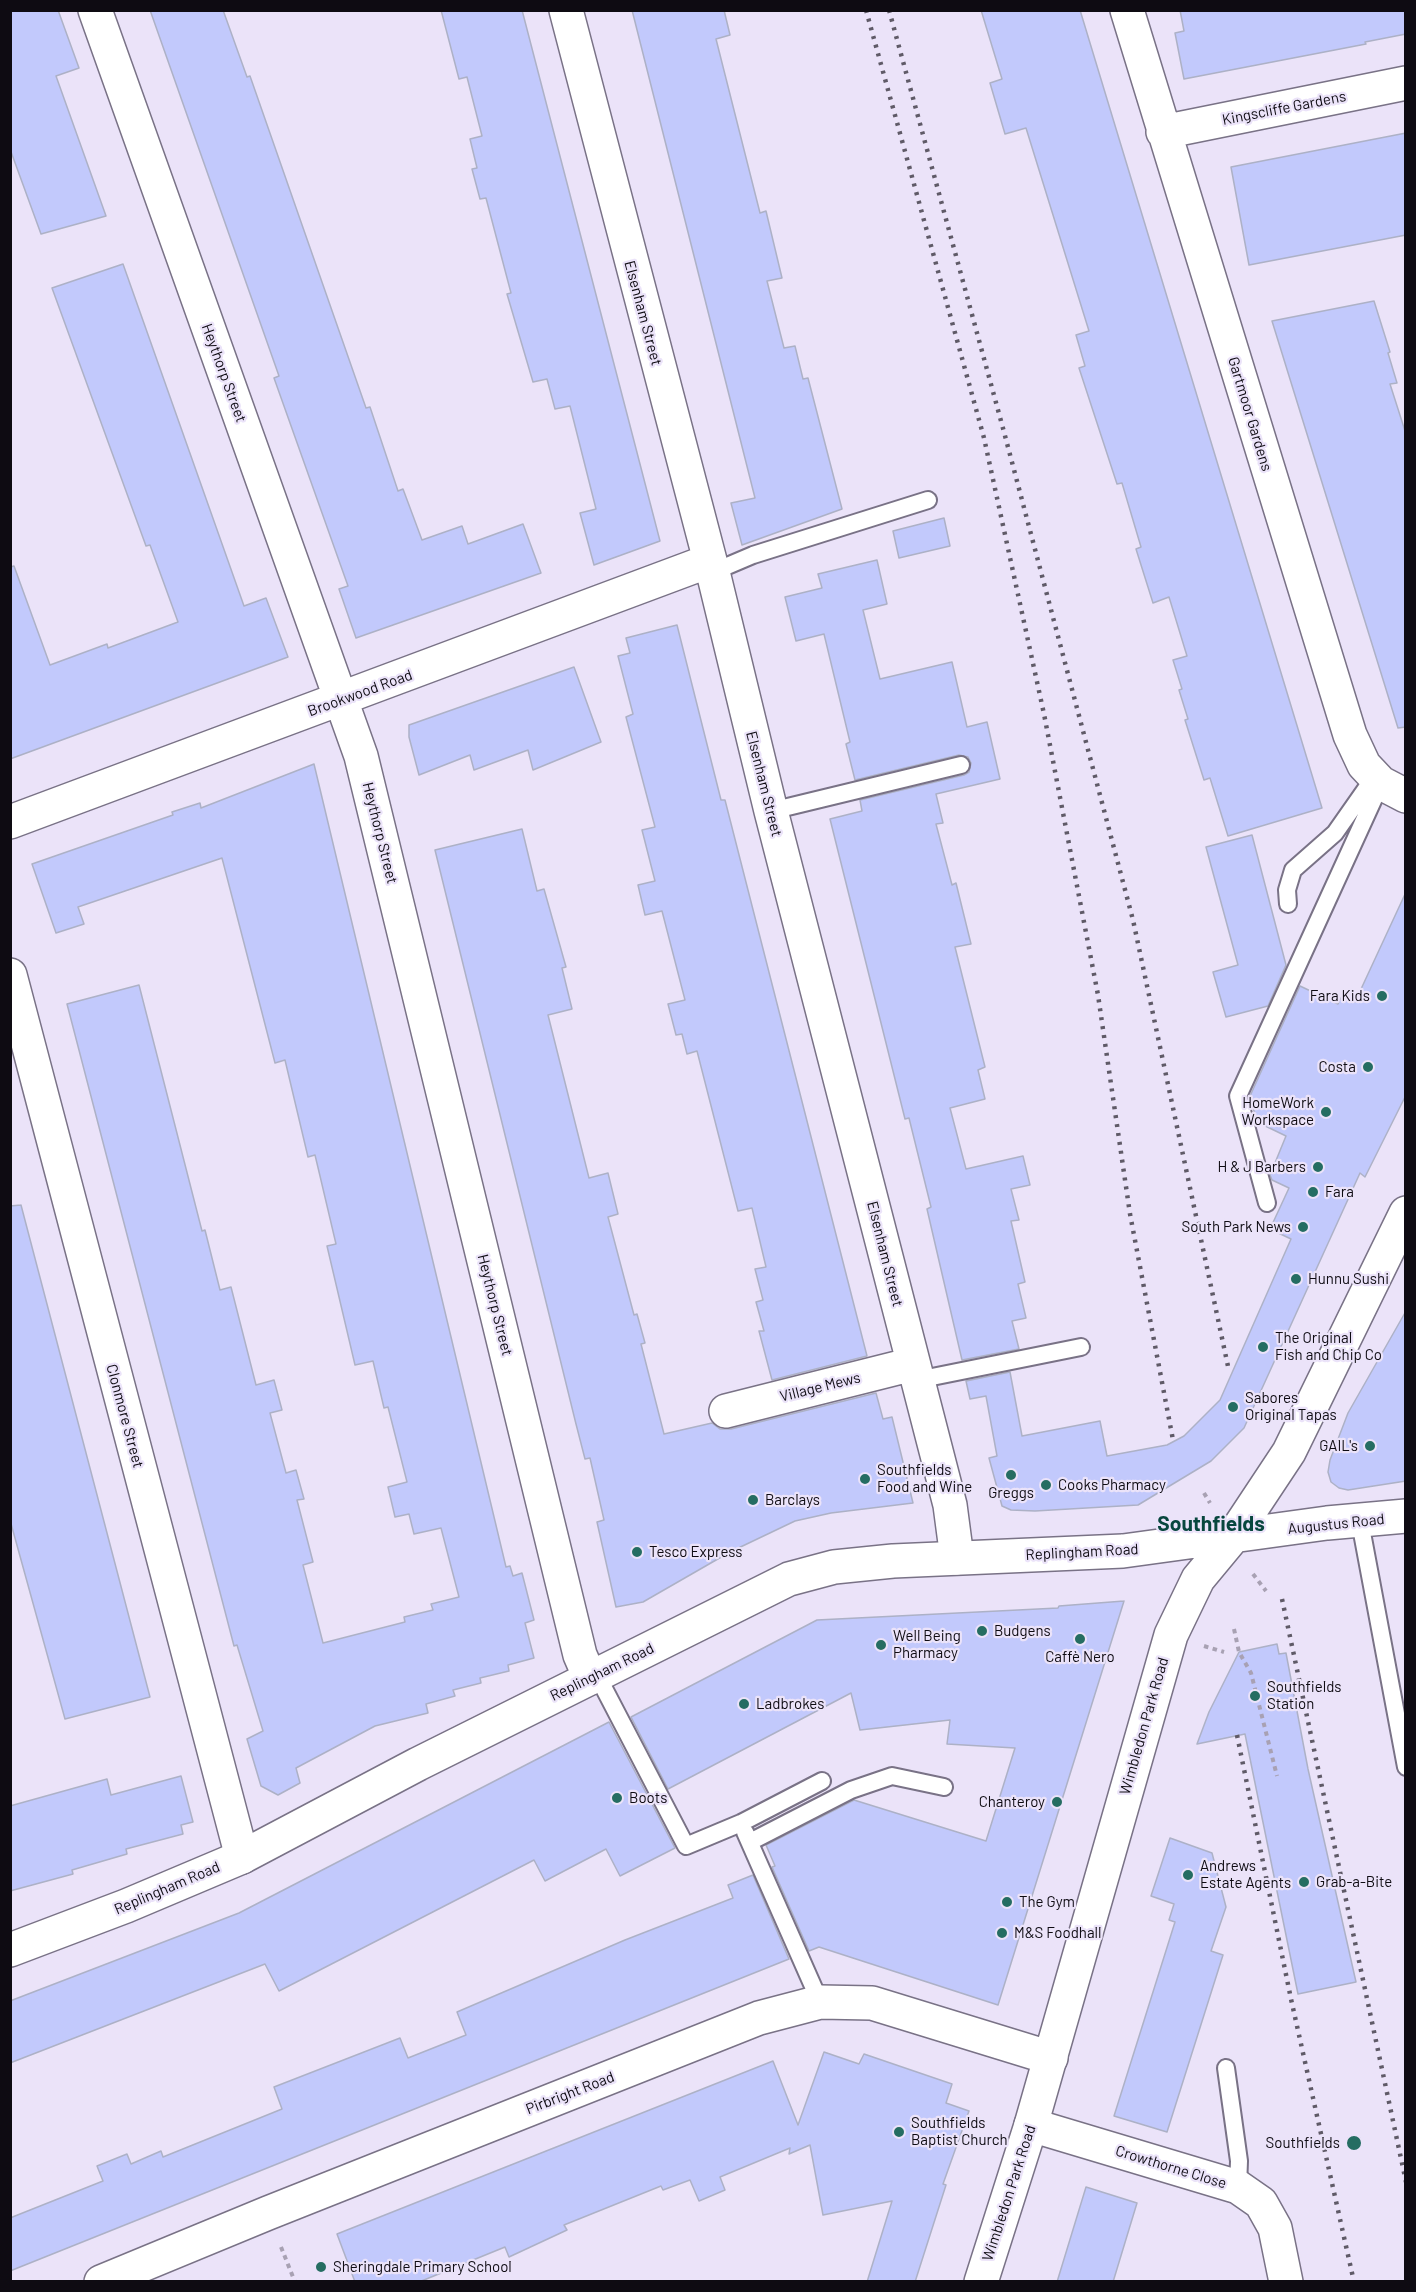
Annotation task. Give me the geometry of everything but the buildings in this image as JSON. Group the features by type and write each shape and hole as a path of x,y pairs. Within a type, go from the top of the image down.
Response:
{"street":[{"name":"Heythorp Street","path":"95,10 362,756 580,1655 593,1676"},
{"name":"Elsenham Street","path":"566,10 711,566 771,811 950,1504 957,1558"},
{"name":"Gartmoor Gardens","path":"1127,10 1350,735 1364,765 1387,785"},
{"name":"Kingscliffe Gardens","path":"1163,132 1406,83"},
{"name":"Brookwood Road","path":"10,822 711,566"},
{"name":"Clonmore Street","path":"10,975 242,1857"},
{"name":"Wimbledon Park Road","path":"981,2282 1051,2058 1171,1635 1198,1579 1232,1538 1265,1491 1300,1432 1406,1213"},
{"name":"Village Mews","path":"726,1411 915,1372"},
{"name":"Augustus Road","path":"1232,1538 1327,1523 1360,1522 1406,1516"},
{"name":"Replingham Road","path":"10,1950 126,1906 242,1857 418,1764 789,1579 834,1568 957,1558 1123,1551 1232,1538"},
{"name":"Pirbright Road","path":"101,2282 759,2018 820,2002 872,2003 1051,2058"},
{"name":"Crowthorne Close","path":"1031,2125 1238,2187 1261,2204 1275,2228 1286,2282"}],"lane":[{"path":"711,566 928,500"},
{"path":"771,811 961,765"},
{"path":"1288,904 1287,890 1293,870 1387,785"},
{"path":"1267,1203 1238,1096 1387,785"},
{"path":"915,1372 1081,1347"},
{"path":"1360,1522 1406,1767"},
{"path":"593,1676 686,1846 741,1823 822,1781"},
{"path":"750,1842 851,1790 892,1776 944,1787"},
{"path":"741,1823 820,2002"},
{"path":"1226,2068 1239,2161 1238,2187"}],"path":[{"path":"1253,1574 1266,1591"},
{"path":"1234,1629 1239,1652 1251,1673 1277,1776"},
{"path":"1201,1645 1224,1652"}],"railway":[{"path":"866,10 984,438 1044,714 1098,995 1130,1214 1173,1440"},
{"path":"889,10 1133,920 1229,1371"},
{"path":"1282,1599 1406,2182"},
{"path":"1237,1735 1291,1999 1354,2282"}],"place":[{"name":"Fara Kids","path":"1382,996"},
{"name":"Costa","path":"1368,1067"},
{"name":"HomeWork Workspace","path":"1326,1112"},
{"name":"H & J Barbers","path":"1318,1167"},
{"name":"Fara","path":"1313,1192"},
{"name":"South Park News","path":"1303,1227"},
{"name":"Hunnu Sushi","path":"1296,1279"},
{"name":"The Original Fish and Chip Co","path":"1263,1347"},
{"name":"Sabores Original Tapas","path":"1233,1407"},
{"name":"GAIL's","path":"1370,1446"},
{"name":"Greggs","path":"1011,1475"},
{"name":"Southfields Food and Wine","path":"865,1479"},
{"name":"Cooks Pharmacy","path":"1046,1485"},
{"name":"Barclays","path":"753,1500"},
{"name":"Tesco Express","path":"637,1552"},
{"name":"Budgens","path":"982,1631"},
{"name":"Caffè Nero","path":"1080,1639"},
{"name":"Well Being Pharmacy","path":"881,1645"},
{"name":"Southfields Station","path":"1255,1696"},
{"name":"Ladbrokes","path":"744,1704"},
{"name":"Boots","path":"617,1798"},
{"name":"Chanteroy","path":"1057,1802"},
{"name":"Andrews Estate Agents","path":"1188,1875"},
{"name":"Grab-a-Bite","path":"1304,1882"},
{"name":"The Gym","path":"1007,1902"},
{"name":"M&S Foodhall","path":"1002,1933"},
{"name":"Southfields Baptist Church","path":"899,2132"},
{"name":"Southfields","path":"1354,2143"},
{"name":"Sheringdale Primary School","path":"321,2267"}],"district":[{"name":"Southfields","path":"1211,1524"}]}
